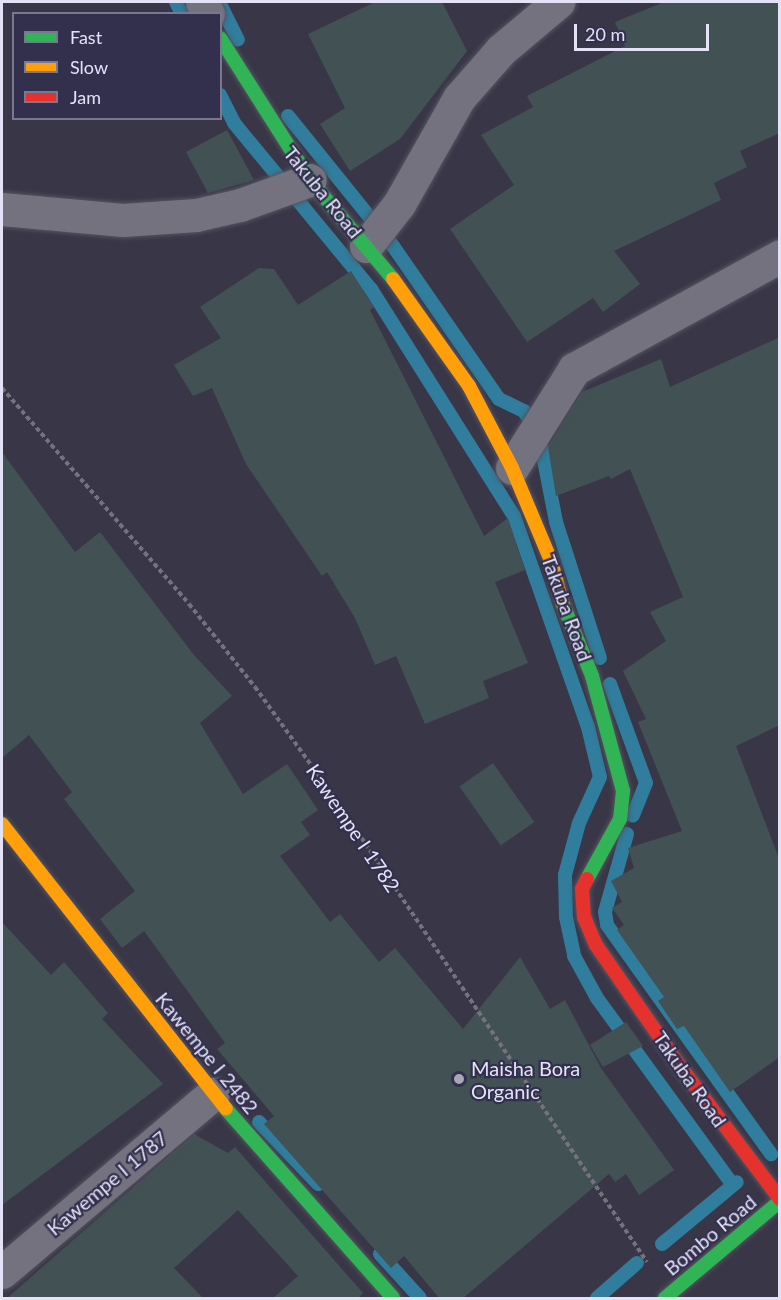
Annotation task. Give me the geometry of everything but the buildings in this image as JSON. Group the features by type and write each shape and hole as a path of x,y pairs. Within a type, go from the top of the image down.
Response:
{"street":[{"path":"366,246 399,204 459,98 501,50 558,2"},
{"name":"Takuba Road","path":"222,41 310,180 366,246 469,386 512,468 551,561 568,622 592,676 623,791 620,819 582,888 584,917 596,945 682,1069 780,1200"},
{"path":"2,208 123,220 196,215 240,205 310,180"},
{"path":"512,468 574,369 780,256"},
{"name":"Kawempe I 2482","path":"2,824 213,1094 393,1299"},
{"name":"Kawempe I 1787","path":"2,1272 213,1094"},
{"name":"Bombo Road","path":"667,1297 780,1200"}],"path":[{"name":"Kawempe I 1782","path":"2,388 189,604 255,687 332,794 667,1297"}],"waterway":[{"path":"176,2 181,12"},
{"path":"219,2 238,40"},
{"path":"222,99 234,123 371,289 514,516 588,727 600,777 579,823 565,875 566,917 574,956 597,998 733,1185"},
{"path":"288,116 393,246 499,399 524,411 539,435 556,522 600,658"},
{"path":"610,684 646,783 633,815"},
{"path":"627,834 605,912 607,925 771,1154"},
{"path":"259,1122 318,1184"},
{"path":"662,1244 737,1182"},
{"path":"380,1254 420,1298"},
{"path":"597,1298 637,1263"}],"traffic: fast":[{"path":"222,41 310,180 393,279"},
{"path":"562,602 592,676 623,791 620,819 587,879"},
{"path":"226,1109 393,1298"},
{"path":"665,1298 780,1201"}],"traffic: slow":[{"path":"393,279 469,386 512,468 551,561 562,602"},
{"path":"2,824 226,1109"}],"traffic: jam":[{"path":"587,879 582,889 584,917 596,945 682,1069 780,1199"}],"place":[{"name":"Maisha Bora Organic","path":"459,1079"}]}
